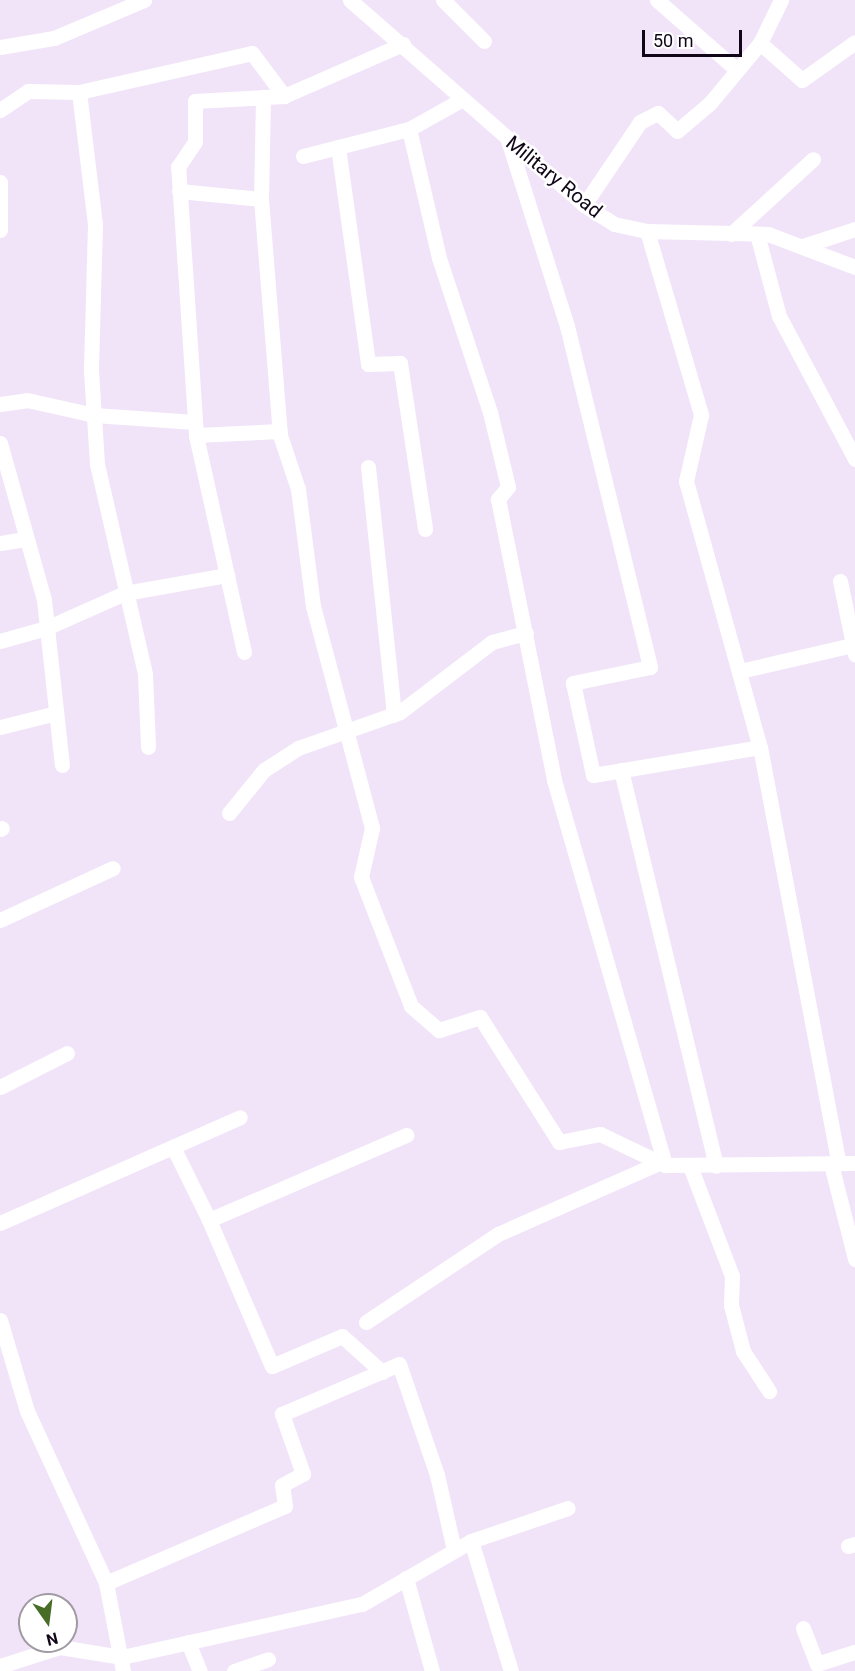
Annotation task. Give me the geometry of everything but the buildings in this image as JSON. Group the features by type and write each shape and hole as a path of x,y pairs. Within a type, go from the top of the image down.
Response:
{"street":[{"path":"0,47 54,38 144,0"},
{"name":"Military Road","path":"350,0 403,44 461,100 584,205 614,224 647,231 757,234 806,245 855,267"},
{"path":"443,0 484,41"},
{"path":"657,0 737,70"},
{"path":"584,205 640,123 658,113 677,131 737,70 760,43 781,0"},
{"path":"760,43 802,80 855,42"},
{"path":"244,652 195,428 178,167 195,142 195,101 284,96 403,44"},
{"path":"0,111 28,91 79,92 252,53 284,96"},
{"path":"79,92 95,225 94,414 97,464 145,674 148,747"},
{"path":"263,97 261,199 280,431 298,489 313,606 345,736 372,828 361,877 411,1006 439,1030 480,1017 559,1142 600,1134 662,1164 690,1166 855,1163"},
{"path":"303,156 409,129 461,100"},
{"path":"409,129 440,258 490,412 508,487 498,499 554,780 662,1164"},
{"path":"508,140 567,326 651,667 573,683 593,775 760,747"},
{"path":"338,147 368,364 400,363 425,529"},
{"path":"731,234 813,159"},
{"path":"0,182 0,230"},
{"path":"179,191 261,199"},
{"path":"806,245 855,229"},
{"path":"647,231 701,415 686,481 760,747 835,1164 855,1259"},
{"path":"757,234 779,316 855,459"},
{"path":"0,404 27,400 94,414 195,428 280,431"},
{"path":"0,443 24,539 44,600 62,765"},
{"path":"368,467 394,715"},
{"path":"0,543 24,539"},
{"path":"0,640 46,628 125,593 227,575"},
{"path":"740,671 854,650 840,580"},
{"path":"229,813 264,770 298,748 345,736 394,715 492,642 525,633"},
{"path":"0,727 56,713"},
{"path":"621,770 716,1166"},
{"path":"0,920 113,868"},
{"path":"0,1087 67,1053"},
{"path":"0,1223 240,1118"},
{"path":"209,1220 406,1135"},
{"path":"172,1147 209,1220 272,1366 342,1336 382,1372"},
{"path":"366,1322 498,1234 662,1164"},
{"path":"690,1166 732,1276 732,1305 743,1351 769,1391"},
{"path":"0,1320 27,1411 106,1583 123,1664"},
{"path":"106,1583 285,1506 282,1485 303,1474 282,1414 399,1364 437,1476 454,1550"},
{"path":"0,1666 60,1647 123,1664 188,1642 362,1604 471,1540 568,1508"},
{"path":"471,1540 511,1671"},
{"path":"406,1578 432,1671"},
{"path":"803,1628 817,1664 855,1652"},
{"path":"188,1642 200,1671"},
{"path":"234,1671 268,1659"}]}
